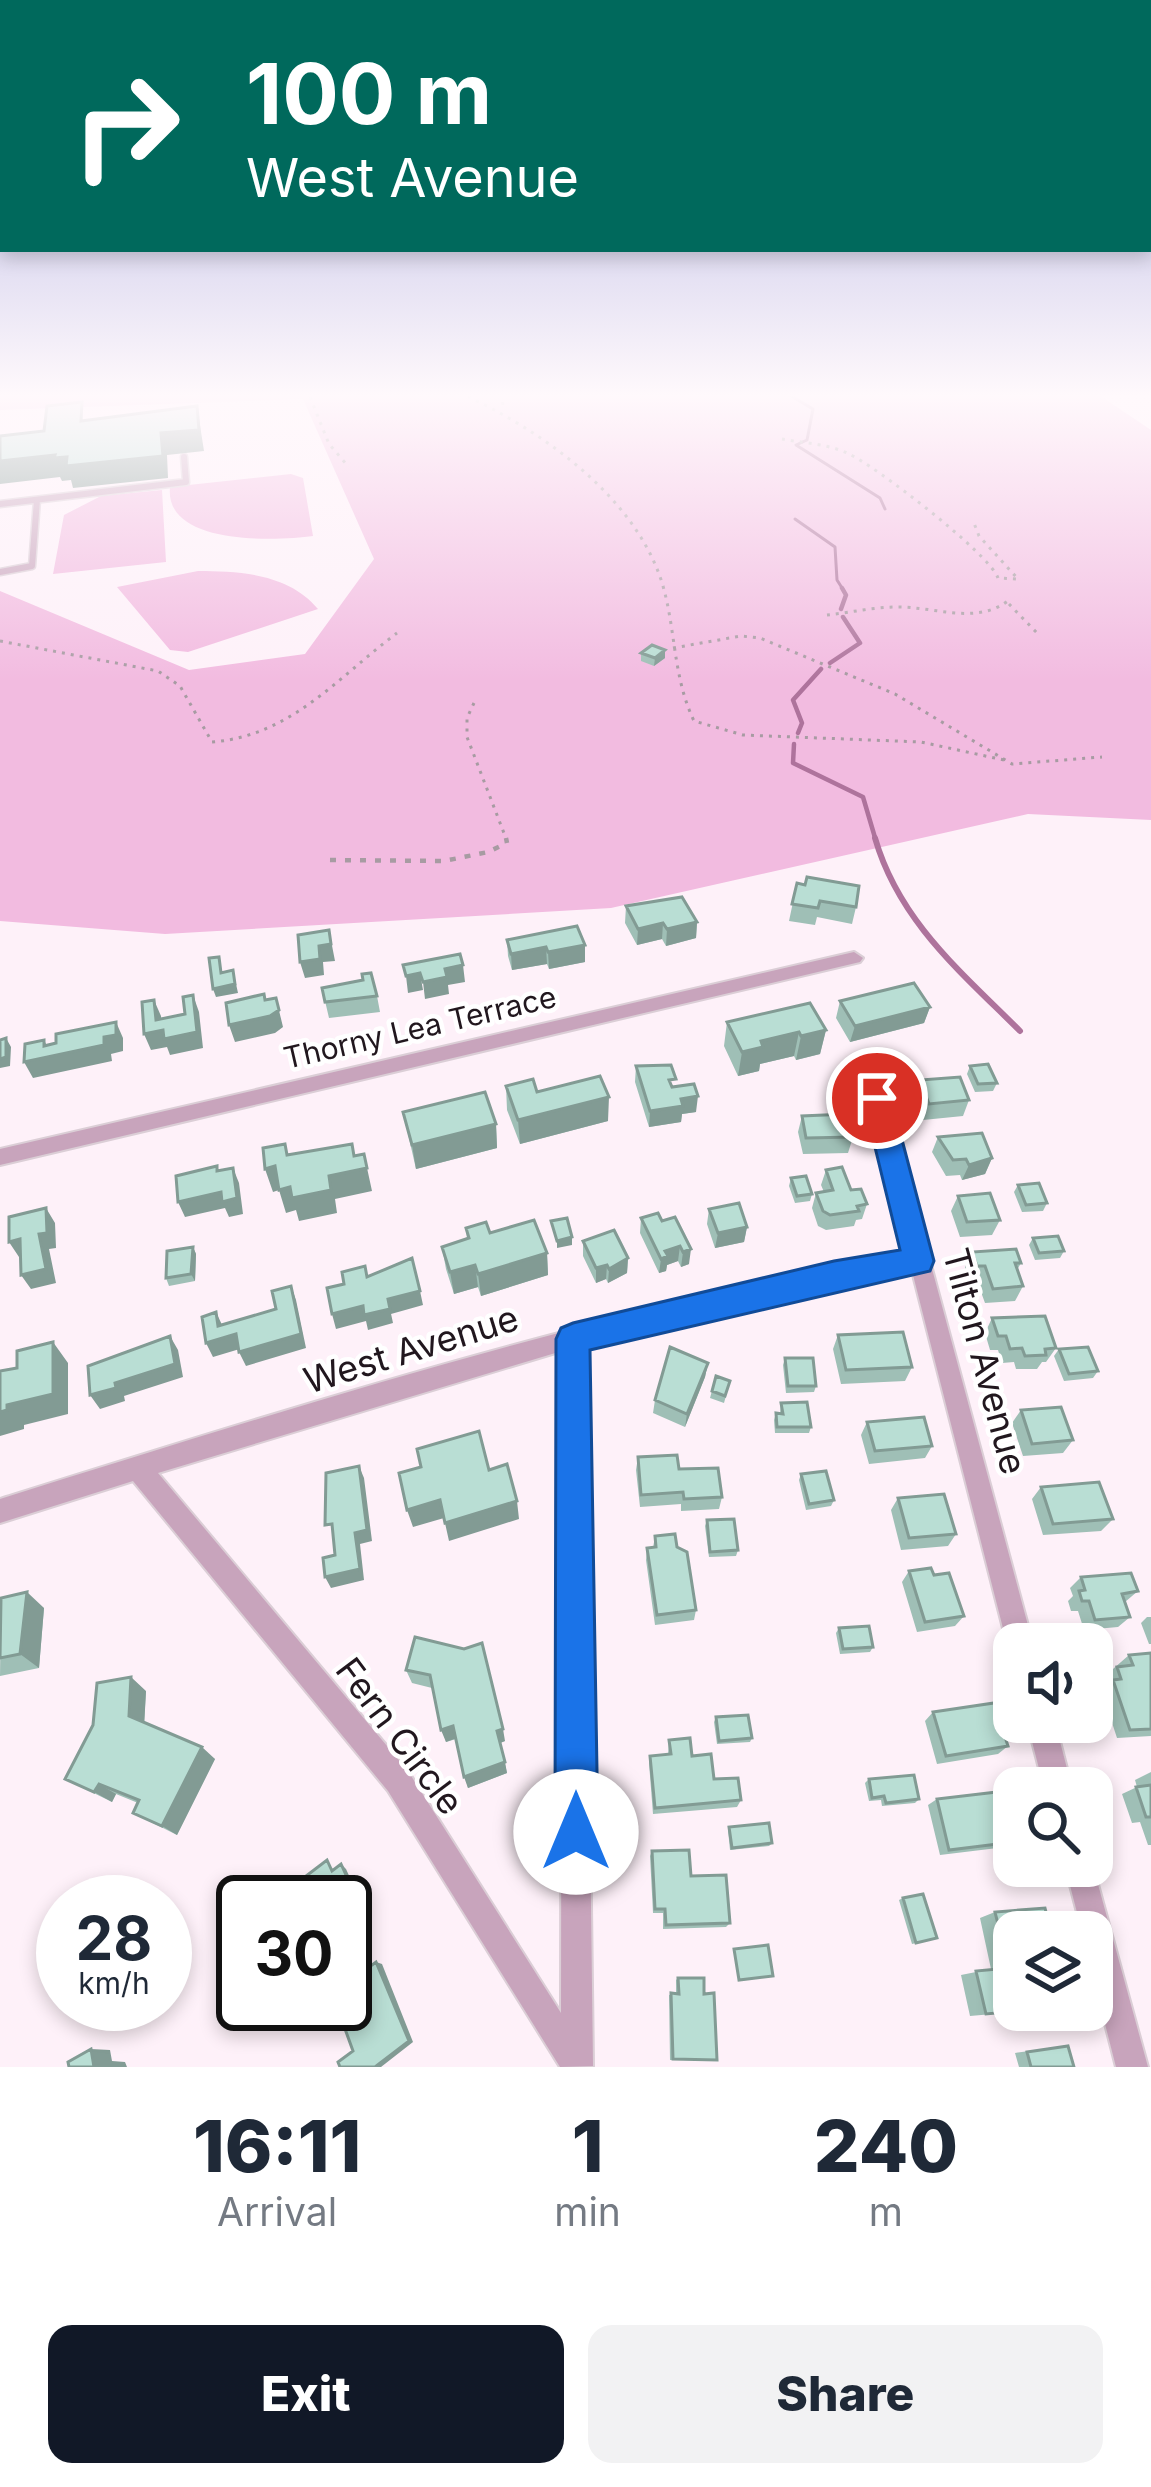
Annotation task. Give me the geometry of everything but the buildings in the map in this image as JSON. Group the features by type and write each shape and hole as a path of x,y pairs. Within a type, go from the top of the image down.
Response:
{"street":[{"name":"Thorny Lea Terrace","path":"0,1157 854,958"},
{"name":"Tilton Avenue","path":"877,1098 1014,1623"},
{"name":"West Avenue","path":"0,1511 573,1339 834,1275 918,1261"},
{"path":"573,1339 578,2066"},
{"name":"Fern Circle","path":"138,1468 398,1781 578,2066"},
{"path":"1085,1887 1132,2067"}],"lane":[{"path":"0,504 124,489"},
{"path":"0,572 32,566 37,500"}],"path":[{"path":"598,489 632,528 657,570 684,703 702,725 818,740 925,742 1030,765 1102,757"},
{"path":"898,489 966,537 998,578 1018,579 974,523"},
{"path":"827,615 913,607 949,616 1009,602 1039,635"},
{"path":"0,641 158,671 180,686 212,742 230,742 257,737 288,721 397,633"},
{"path":"670,649 760,638 924,708 1004,760"},
{"path":"330,860 452,858 496,850 507,843 508,830 482,787 467,730 467,713 474,703"}],"shaded area":[{"path":"170,489 305,489 313,536 225,535 185,520 173,506"},
{"path":"343,489 1151,489 1151,820 1028,814 611,908 165,934 0,921 0,591 189,670 305,654 374,559"},
{"path":"162,490 166,562 53,574 64,515 101,496"},
{"path":"198,571 247,574 278,582 318,609 188,652 170,650 117,587"}],"waterway":[{"path":"866,489 880,498 885,509"},
{"path":"795,519 835,547 837,580 844,591"},
{"path":"841,609 846,595 842,588"},
{"path":"830,663 860,643 843,617"},
{"path":"798,733 802,723 793,700 821,669"},
{"path":"794,744 793,763 863,797 876,840"},
{"path":"876,840 899,895 916,920 1020,1031"}],"route":[{"path":"576,1832 573,1339 834,1275 918,1261 877,1098"}]}
